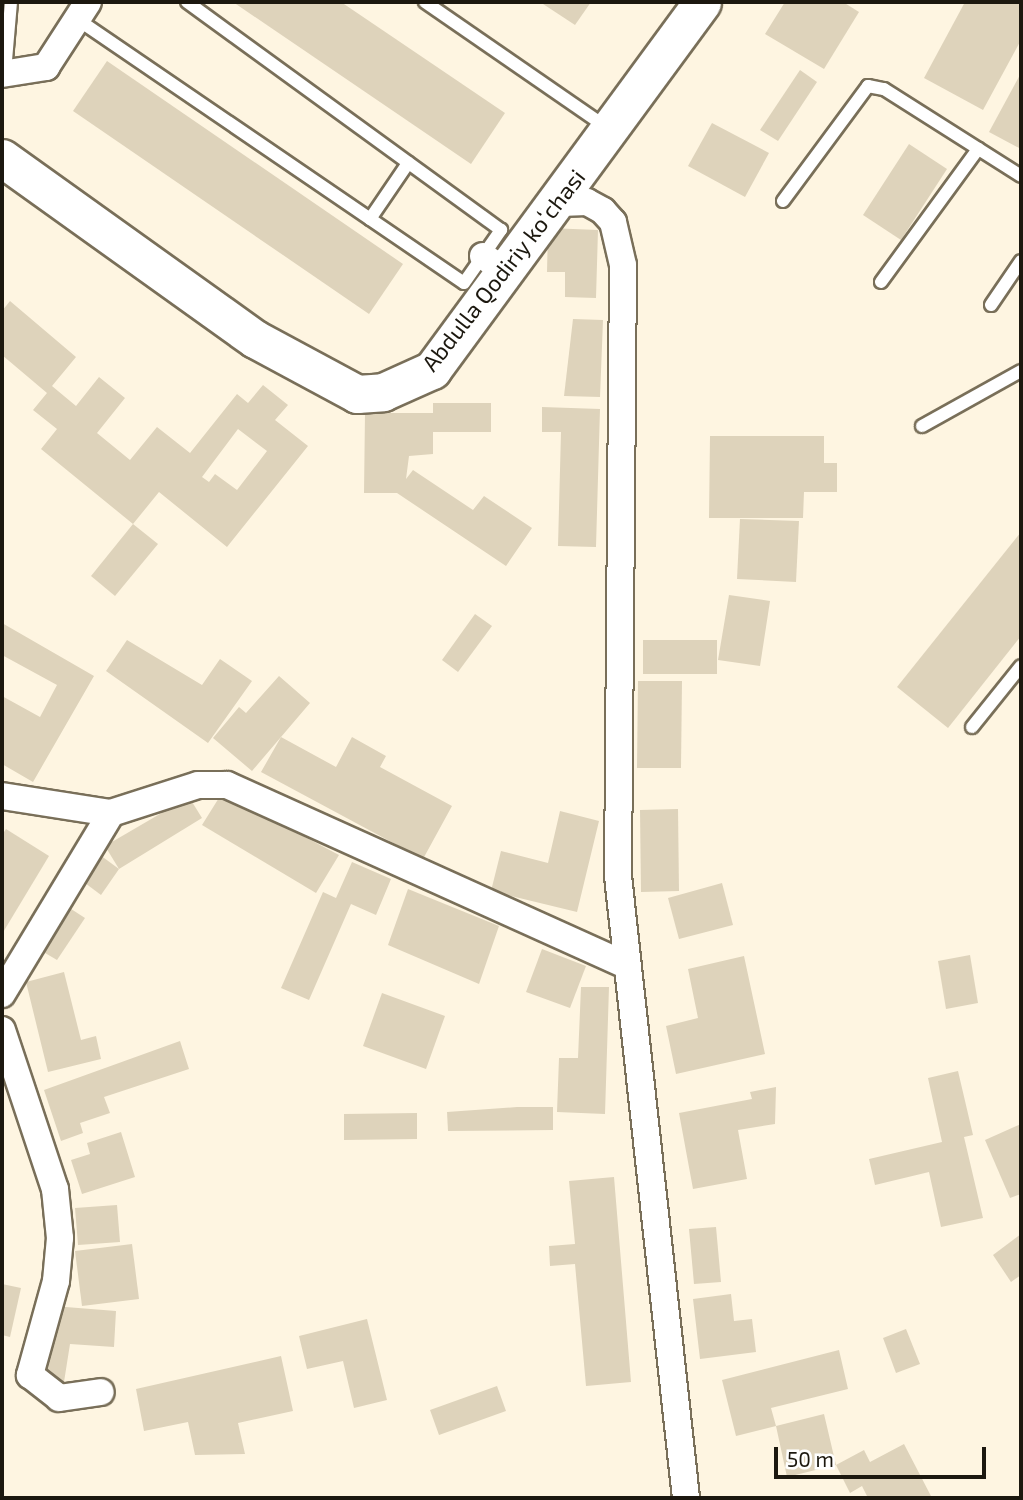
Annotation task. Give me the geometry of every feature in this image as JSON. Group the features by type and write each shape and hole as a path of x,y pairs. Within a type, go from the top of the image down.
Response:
{"street":[{"name":"Abdulla Qodiriy koʻchasi","path":"2,158 255,339 357,394 408,384 432,370 495,264 560,203 702,2"},
{"path":"4,73 46,66 83,11"},
{"path":"560,203 586,202 603,211 613,222 623,265 618,876 625,965 686,1498"},
{"path":"2,796 53,809 111,813 198,785 227,785 625,965"},
{"path":"2,994 111,813"},
{"path":"2,1030 55,1189 60,1238 56,1281 30,1375 59,1398 100,1392"}],"lane":[{"path":"4,73 10,2"},
{"path":"83,11 370,219 464,283 495,264 501,230 187,2"},
{"path":"425,2 611,131"},
{"path":"783,201 868,86 884,89 1021,176"},
{"path":"881,282 978,149"},
{"path":"370,219 408,163"},
{"path":"991,305 1021,261"},
{"path":"922,426 1021,371"},
{"path":"972,727 1021,666"}],"building":[{"path":"233,2 341,2 505,113 471,164"},
{"path":"540,2 591,2 575,25"},
{"path":"785,2 843,2 859,12 824,69 765,34"},
{"path":"965,2 1021,2 1021,40 983,110 924,78"},
{"path":"107,61 403,264 369,314 73,111"},
{"path":"800,70 817,82 778,141 760,130"},
{"path":"1021,73 1021,149 989,132"},
{"path":"712,123 769,153 745,197 688,166"},
{"path":"909,144 947,169 901,240 863,215"},
{"path":"548,228 598,230 596,298 565,297 565,272 547,272"},
{"path":"10,301 76,357 52,386 76,406 99,377 125,398 97,433 130,460 157,427 190,453 237,394 248,403 263,385 288,405 275,420 308,446 227,547 159,492 133,524 41,449 57,429 33,410 47,393 2,355 2,311","holes":["238,429 267,451 237,490 215,474 209,482 202,477"]},
{"path":"573,319 603,320 600,397 564,396"},
{"path":"433,403 491,403 491,432 433,432 433,454 409,456 406,479 413,470 473,510 484,496 532,528 506,566 397,493 364,493 365,413 433,413"},
{"path":"542,407 600,409 596,547 558,546 561,432 542,432"},
{"path":"710,436 824,436 824,463 837,463 837,492 804,492 803,518 709,518"},
{"path":"740,519 799,521 796,582 737,579"},
{"path":"133,524 158,544 115,596 91,576"},
{"path":"1021,532 1021,636 948,728 897,687"},
{"path":"729,595 770,601 760,666 718,660"},
{"path":"475,614 492,626 458,672 442,660"},
{"path":"2,623 94,676 33,782 2,764 2,696 40,717 57,685 2,655"},
{"path":"127,640 202,685 220,659 252,681 208,743 106,671"},
{"path":"643,640 717,640 717,674 643,674"},
{"path":"279,676 310,703 252,771 213,738 239,707 246,713"},
{"path":"638,681 682,681 681,768 637,768"},
{"path":"281,737 336,767 352,737 386,756 380,767 452,806 423,859 261,772"},
{"path":"222,793 339,855 316,893 202,825"},
{"path":"189,797 202,818 119,869 105,846"},
{"path":"678,809 679,891 641,892 640,810"},
{"path":"560,811 599,821 577,912 491,891 501,851 548,863"},
{"path":"6,829 49,856 2,934 2,835"},
{"path":"100,855 119,869 101,895 81,880"},
{"path":"352,862 391,879 376,915 351,904 309,1000 281,988 323,892 336,898"},
{"path":"722,883 733,925 679,939 668,898"},
{"path":"408,889 499,926 479,984 388,945"},
{"path":"68,907 85,918 57,960 40,950"},
{"path":"542,949 586,966 570,1008 526,992"},
{"path":"970,955 978,1003 946,1009 938,961"},
{"path":"744,956 765,1054 676,1074 666,1026 698,1018 688,969"},
{"path":"64,972 81,1040 96,1036 101,1059 48,1072 26,982"},
{"path":"581,987 609,987 605,1114 557,1112 559,1058 578,1058"},
{"path":"382,993 445,1016 426,1069 363,1046"},
{"path":"180,1041 189,1069 104,1097 110,1113 80,1123 83,1133 61,1141 44,1090"},
{"path":"958,1071 973,1135 964,1137 983,1218 941,1227 929,1172 875,1185 869,1159 942,1142 928,1078"},
{"path":"776,1087 775,1124 738,1130 747,1179 693,1189 679,1113 752,1099 750,1092"},
{"path":"553,1107 553,1130 448,1131 447,1112"},
{"path":"417,1113 417,1139 344,1140 344,1114"},
{"path":"1021,1124 1021,1194 1010,1198 985,1140"},
{"path":"121,1132 135,1177 82,1194 71,1160 90,1154 87,1143"},
{"path":"614,1177 631,1382 586,1386 575,1264 550,1266 549,1246 575,1244 569,1181"},
{"path":"117,1205 120,1242 78,1245 75,1208"},
{"path":"716,1227 721,1282 694,1284 689,1229"},
{"path":"1021,1234 1021,1275 1011,1282 993,1255"},
{"path":"132,1244 139,1299 82,1306 75,1251"},
{"path":"2,1284 21,1288 10,1337 2,1335"},
{"path":"731,1294 734,1321 752,1319 756,1352 700,1359 693,1299"},
{"path":"53,1306 116,1311 114,1347 70,1344 64,1382 37,1369"},
{"path":"367,1319 387,1400 354,1408 343,1361 307,1369 299,1336"},
{"path":"906,1329 920,1364 896,1373 883,1338"},
{"path":"839,1350 848,1389 771,1408 776,1426 736,1436 722,1380"},
{"path":"281,1356 293,1411 238,1423 245,1454 195,1455 188,1422 144,1431 136,1389"},
{"path":"497,1386 506,1411 439,1435 430,1410"},
{"path":"824,1414 836,1465 787,1477 776,1426"},
{"path":"904,1444 932,1498 868,1498 862,1486 850,1493 836,1465 864,1450 870,1462"}]}
